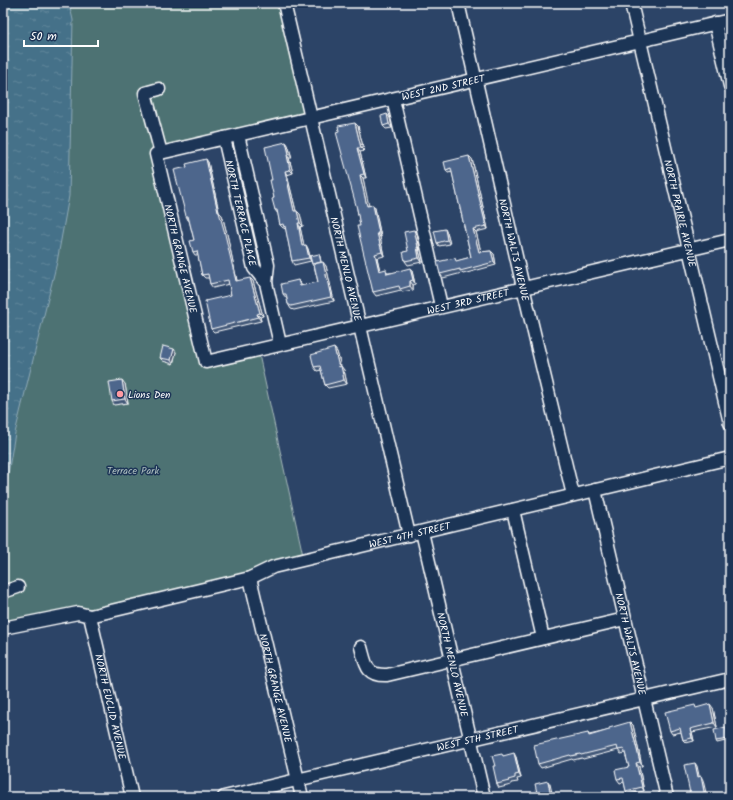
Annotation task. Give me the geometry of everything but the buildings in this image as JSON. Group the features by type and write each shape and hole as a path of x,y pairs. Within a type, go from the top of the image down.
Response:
{"street":[{"name":"NORTH MENLO AVENUE","path":"284,3 359,326 410,535"},
{"name":"NORTH WALTS AVENUE","path":"458,3 523,287 573,496"},
{"name":"NORTH PRAIRIE AVENUE","path":"631,3 730,423"},
{"name":"WEST 2ND STREET","path":"158,154 730,20"},
{"path":"715,24 730,86"},
{"name":"NORTH GRANGE AVENUE","path":"159,89 145,93 206,362"},
{"path":"393,99 441,306"},
{"name":"NORTH TERRACE PLACE","path":"238,135 268,265 266,283 280,344"},
{"name":"NORTH TERRACE PLACE","path":"224,138 254,268 266,283"},
{"name":"WEST 3RD STREET","path":"206,362 441,306 730,240"},
{"name":"WEST 4TH STREET","path":"3,628 78,613 90,616 250,578 273,567 730,458"},
{"name":"NORTH WALTS AVENUE","path":"595,490 667,797"},
{"path":"513,510 543,638"},
{"name":"NORTH MENLO AVENUE","path":"422,532 484,797"},
{"name":"NORTH GRANGE AVENUE","path":"250,578 302,797"},
{"path":"3,592 18,588"},
{"name":"NORTH EUCLID AVENUE","path":"90,616 132,797"},
{"path":"361,647 369,670 374,674 381,676 625,619"},
{"name":"WEST 5TH STREET","path":"224,797 730,679"}],"green space":[{"name":"Terrace Park","path":"3,3 284,3 311,118 156,154 206,362 258,350 304,560 3,632"}],"water":[{"path":"3,3 69,3 73,20 69,196 57,262 15,433 6,486 3,492"}],"place":[{"name":"Lions Den","path":"120,394"}]}
